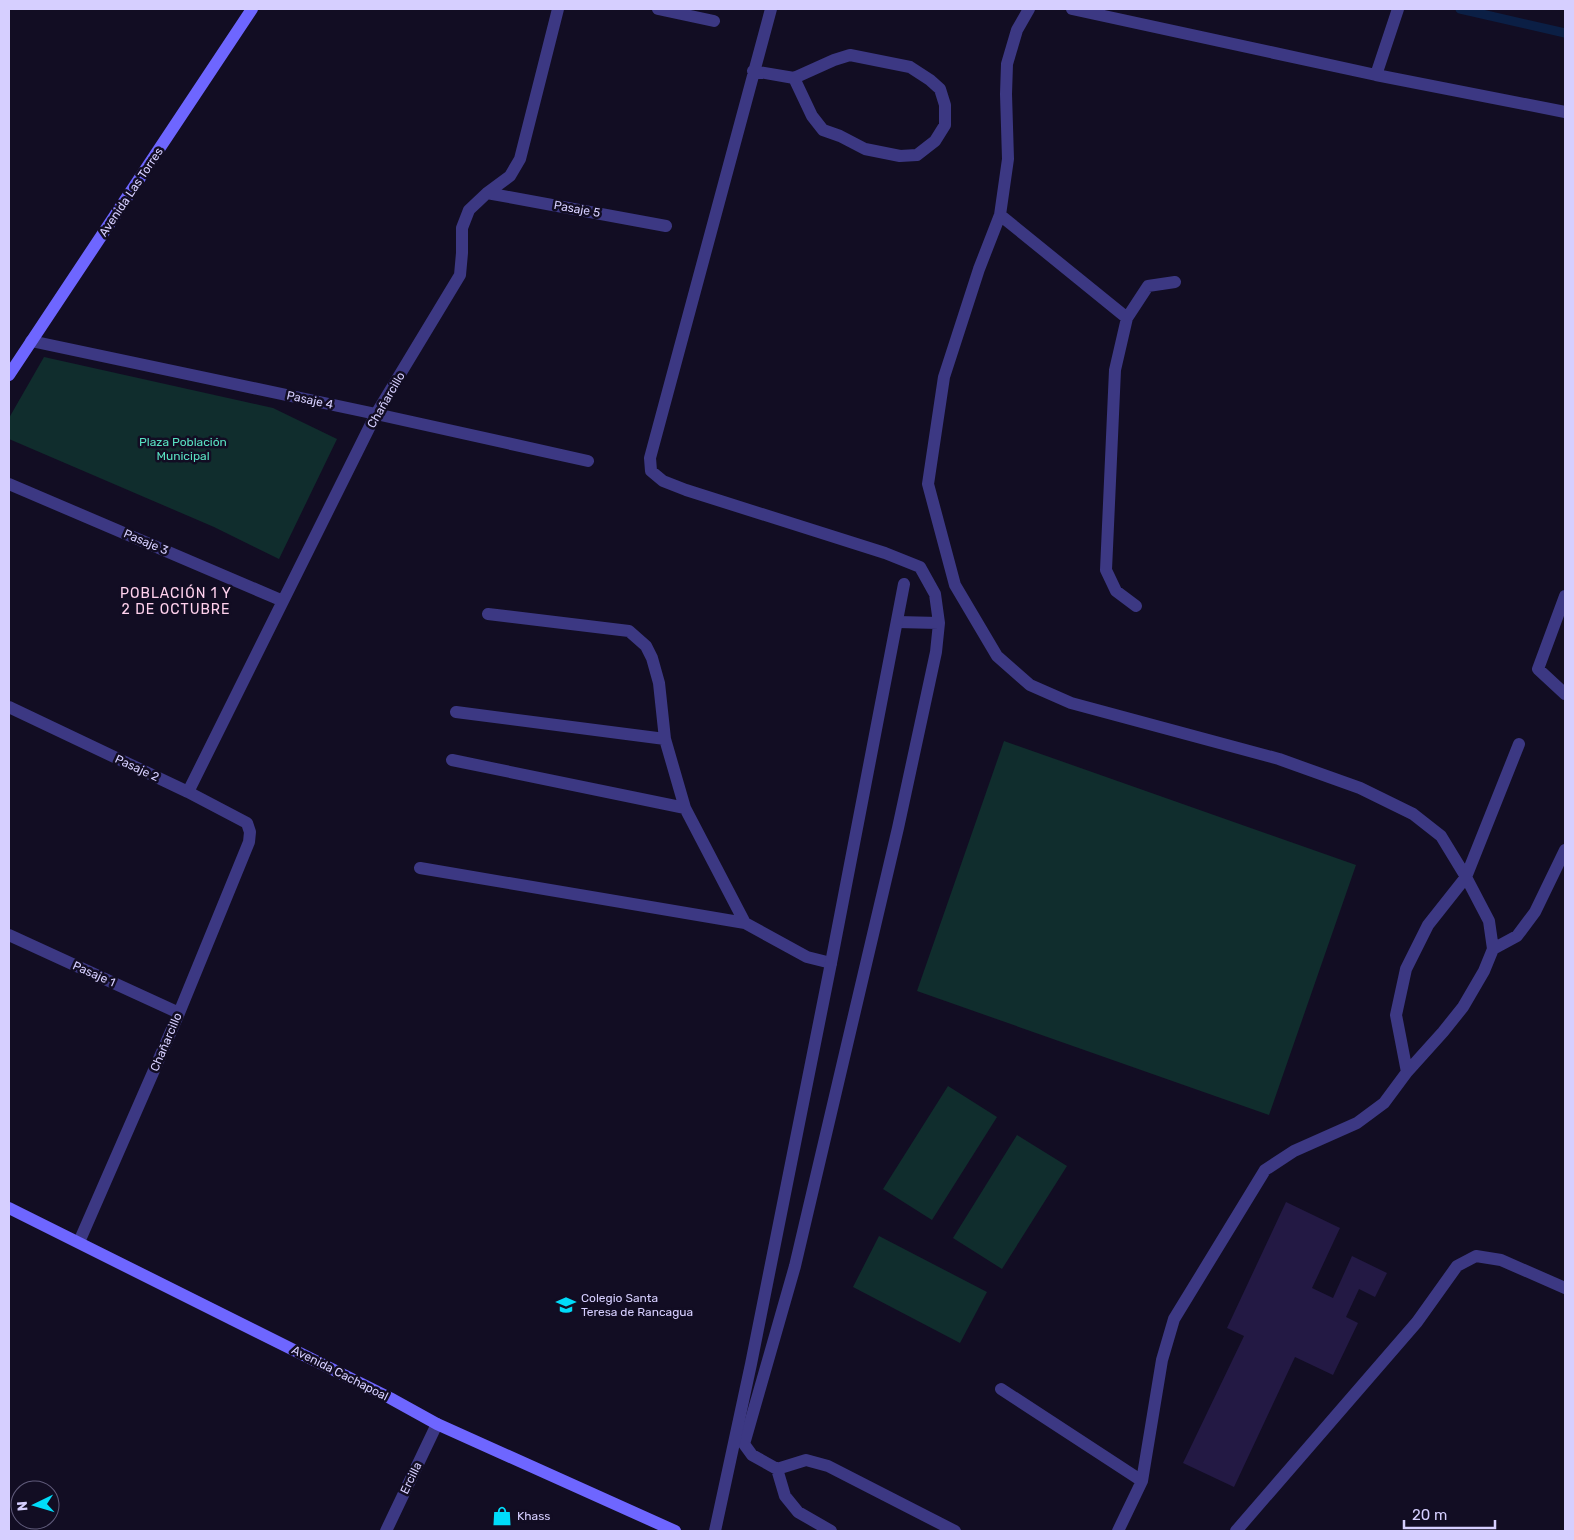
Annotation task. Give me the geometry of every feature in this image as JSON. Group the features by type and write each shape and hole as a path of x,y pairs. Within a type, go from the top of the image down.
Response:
{"main road":[{"name":"Avenida Las Torres","path":"9,375 252,9"},
{"name":"Avenida Cachapoal","path":"10,1211 79,1242 390,1398 437,1424 675,1531"}],"street":[{"name":"Chañarcillo","path":"188,792 376,414 460,275 462,228 469,210 487,193 510,176 520,159 558,9"},
{"path":"658,9 714,21"},
{"path":"770,9 650,458 651,471 663,481 686,490 885,553 920,567 935,594 939,623 936,652 900,819 795,1266 744,1444 752,1455 777,1468 806,1460 828,1466 955,1531"},
{"path":"1029,9 1017,30 1007,64 1008,159 1000,215 979,269 944,377 928,484 955,585 997,656 1030,684 1071,703 1279,759 1360,788 1413,814 1441,836 1466,877 1490,921 1493,948 1484,971 1463,1007 1407,1072 1384,1103 1357,1123 1294,1151 1265,1170 1174,1319 1162,1360 1142,1481 1118,1531"},
{"path":"1072,9 1376,75 1565,112"},
{"path":"1376,75 1398,9"},
{"path":"753,71 794,78 834,60 850,56 910,67 940,89 945,105 945,125 935,141 917,155 900,156 865,149 840,136 823,130 812,116 794,78"},
{"name":"Pasaje 5","path":"487,193 666,226"},
{"path":"1000,215 1127,318"},
{"path":"1136,606 1116,591 1106,570 1115,370 1127,318 1148,286 1174,282"},
{"name":"Pasaje 4","path":"31,342 376,414 588,461"},
{"name":"Pasaje 3","path":"9,484 283,601"},
{"path":"715,1531 751,1364 904,584"},
{"path":"1565,596 1538,670 1565,694"},
{"path":"488,614 629,632 646,646 652,658 659,683 665,740 686,808 746,922"},
{"path":"897,622 939,623"},
{"name":"Pasaje 2","path":"9,707 188,792 247,824 250,832 249,842"},
{"path":"456,712 665,740"},
{"path":"1407,1072 1396,1015 1406,969 1428,924 1466,877 1519,744"},
{"path":"452,760 686,808"},
{"name":"Chañarcillo","path":"79,1242 179,1013 249,842"},
{"path":"1493,948 1517,936 1535,912 1565,850"},
{"path":"420,868 746,922 807,957 831,963"},
{"name":"Pasaje 1","path":"9,935 179,1013"},
{"path":"1236,1531 1417,1322 1458,1266 1476,1256 1502,1260 1565,1288"},
{"path":"1001,1389 1142,1481"},
{"name":"Ercilla","path":"386,1531 437,1424"},
{"path":"777,1468 785,1496 798,1512 831,1531"}],"green space":[{"name":"Plaza Población Municipal","path":"44,357 273,408 337,439 279,559 214,527 9,439 9,418"},
{"path":"1004,741 1356,865 1269,1115 917,991"},
{"path":"948,1086 997,1117 932,1220 883,1189"},
{"path":"1017,1135 1067,1166 1002,1269 953,1238"},
{"path":"879,1236 987,1292 960,1343 853,1287"}],"building":[{"path":"1286,1202 1340,1228 1312,1288 1333,1298 1352,1256 1387,1273 1375,1297 1359,1289 1346,1317 1358,1323 1333,1375 1295,1357 1234,1487 1183,1463 1244,1336 1227,1328"}],"waterway":[{"path":"1460,9 1565,33"}],"place":[{"name":"Colegio Santa Teresa de Rancagua","path":"566,1305"},
{"name":"Khass","path":"502,1516"}],"district":[{"name":"POBLACIÓN 1 Y 2 DE OCTUBRE","path":"176,602"}]}
